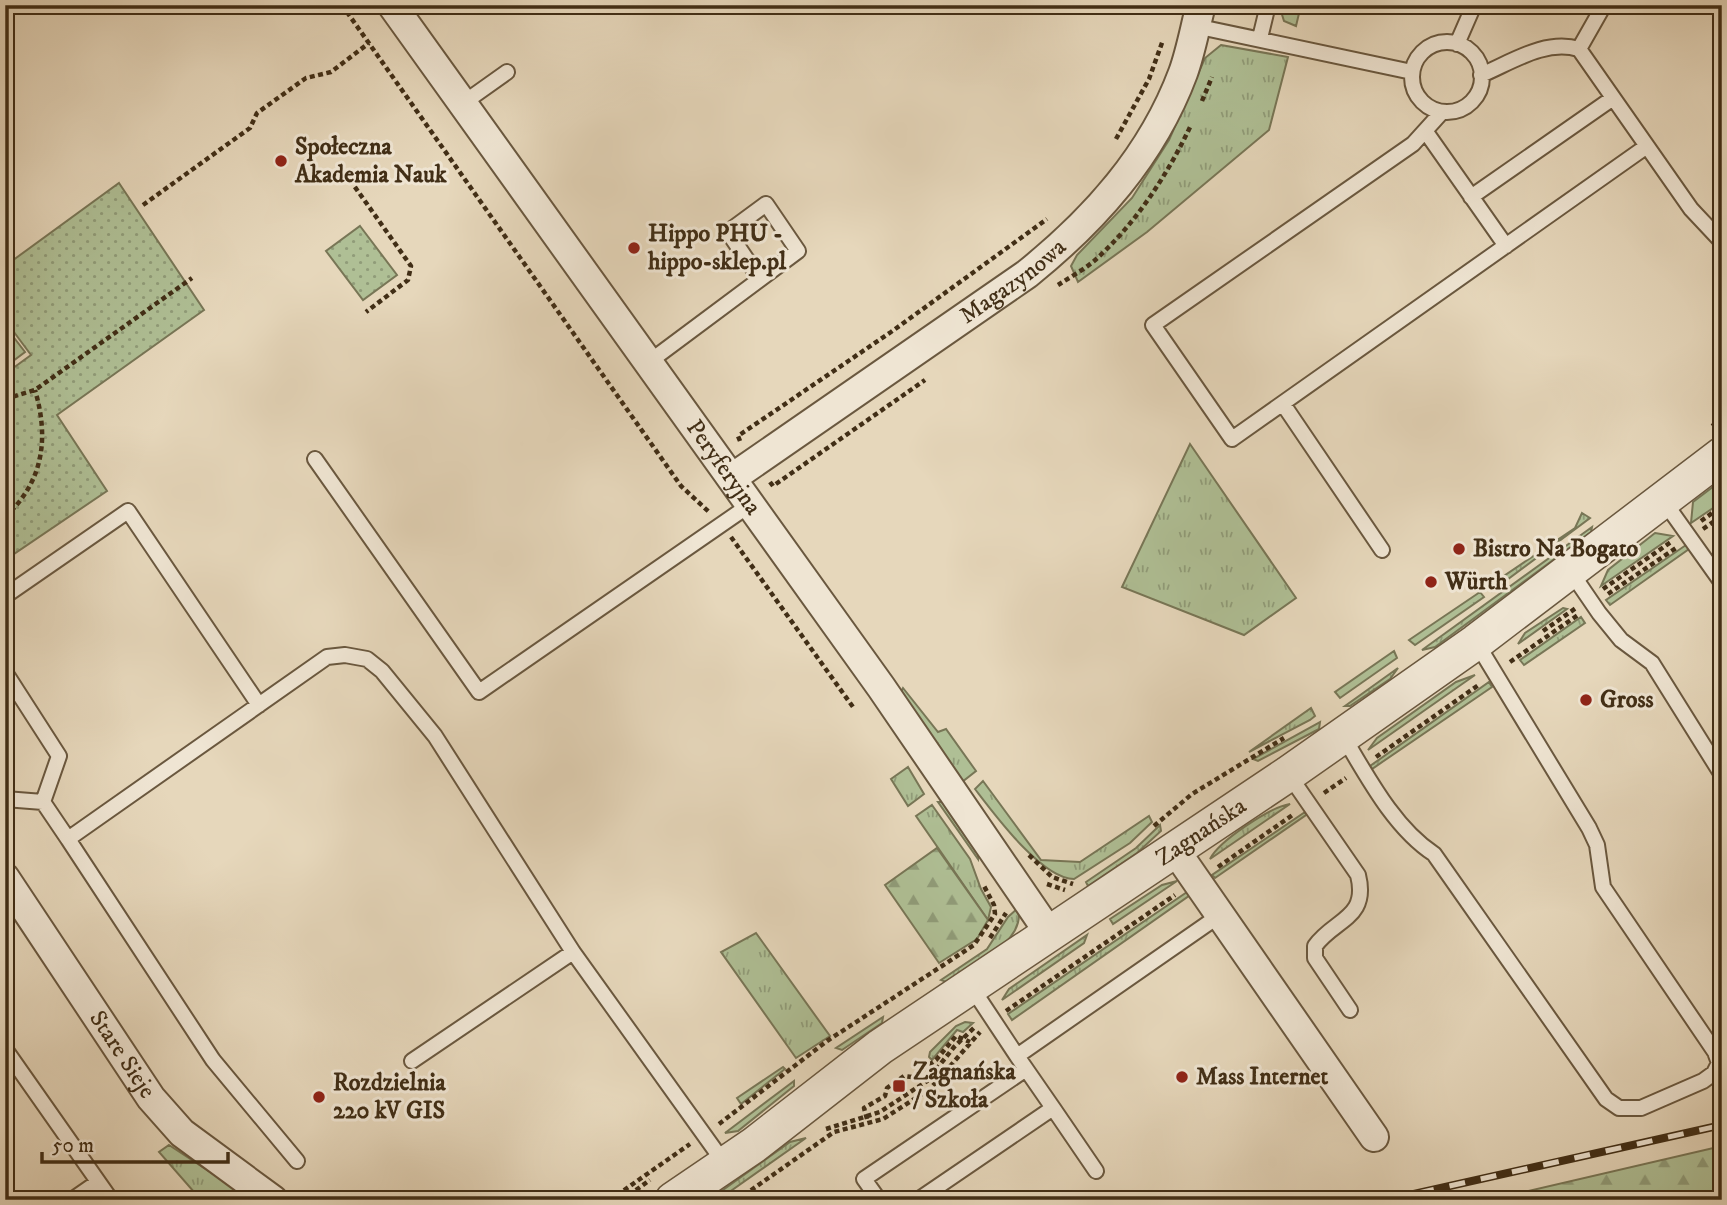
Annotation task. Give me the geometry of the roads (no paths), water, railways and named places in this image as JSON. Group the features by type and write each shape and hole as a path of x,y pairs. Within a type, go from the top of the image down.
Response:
{"street":[{"name":"Peryferyjna","path":"392,5 881,687 1050,934"},
{"name":"Magazynowa","path":"732,478 1027,274 1065,244 1122,183 1157,130 1183,72 1198,15"},
{"name":"Zagnańska","path":"673,1200 729,1180 776,1129 843,1074 1050,934 1162,841 1288,774 1476,642 1572,572 1663,500 1714,442"},
{"path":"1162,841 1220,915 1374,1137"},
{"name":"Stare Sieje","path":"5,878 151,1098 182,1133 273,1200"}],"lane":[{"path":"1260,38 1269,5"},
{"path":"1457,44 1474,5"},
{"path":"1579,49 1604,5"},
{"path":"1198,15 1260,38 1412,72"},
{"path":"1457,44 1476,58 1481,75 1478,92 1472,101 1453,111 1442,112 1423,102 1416,94 1412,72 1423,51 1433,45 1457,44"},
{"path":"1481,75 1541,49 1562,44 1579,49 1691,209 1722,242"},
{"path":"463,104 507,72"},
{"path":"1471,197 1613,97"},
{"path":"1442,112 1426,132 1153,326 1232,439 1647,146"},
{"path":"1426,132 1506,246"},
{"path":"649,362 798,251 766,204 728,232 760,279"},
{"path":"1283,404 1382,550"},
{"path":"315,459 479,692 751,505"},
{"path":"1663,500 1722,583"},
{"path":"5,596 128,511 259,705"},
{"path":"1572,572 1598,613 1621,640 1652,663 1722,775"},
{"path":"1342,735 1365,773 1413,839 1434,854 1606,1099 1619,1108 1640,1108 1703,1081 1714,1073 1719,1063 1715,1052 1603,887 1597,845 1589,828 1476,642"},
{"path":"68,839 327,657 345,655 368,659 383,671 435,736 573,951 729,1180"},
{"path":"5,672 59,756 43,802"},
{"path":"1288,774 1358,875 1361,888 1359,903 1349,918 1315,946 1315,958 1350,1010"},
{"path":"5,799 43,802"},
{"path":"43,802 213,1060 296,1161"},
{"path":"1017,1056 1220,915"},
{"path":"412,1061 573,951"},
{"path":"972,988 1096,1171"},
{"path":"5,1049 111,1200"},
{"path":"878,1200 864,1179 1026,1069"},
{"path":"918,1200 1053,1108"},
{"path":"72,1200 98,1182"}],"railway":[{"path":"1387,1200 1722,1125"}],"place":[{"name":"Społeczna Akademia Nauk","path":"281,161"},
{"name":"Hippo PHU - hippo-sklep.pl","path":"634,248"},
{"name":"Bistro Na Bogato","path":"1459,549"},
{"name":"Würth","path":"1431,582"},
{"name":"Gross","path":"1586,700"},
{"name":"Mass Internet","path":"1182,1077"},
{"name":"Zagnańska / Szkoła","path":"899,1086"},
{"name":"Rozdzielnia 220 kV GIS","path":"319,1097"}]}
